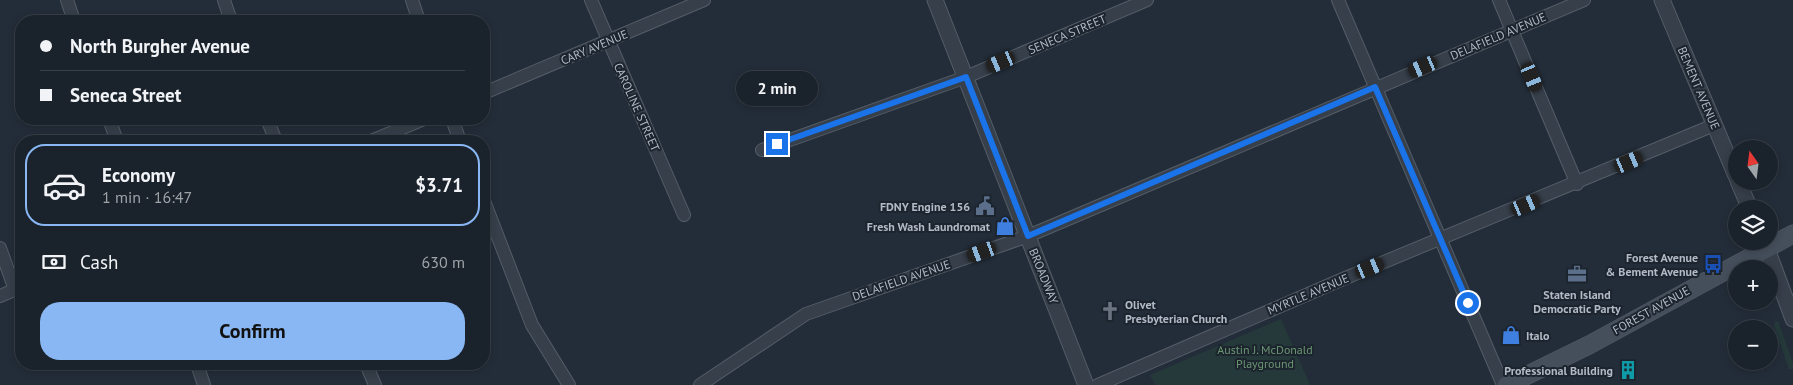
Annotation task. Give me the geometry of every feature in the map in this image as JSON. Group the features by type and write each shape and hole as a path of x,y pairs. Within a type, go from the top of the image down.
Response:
{"main road":[{"name":"FOREST AVENUE","path":"1778,239 1793,234"},
{"name":"FOREST AVENUE","path":"1507,385 1580,349 1754,250"}],"street":[{"path":"67,0 72,15"},
{"path":"224,0 229,15"},
{"path":"412,0 417,15"},
{"name":"CAROLINE STREET","path":"591,0 684,214"},
{"name":"CARY AVENUE","path":"490,90 704,0"},
{"name":"BROADWAY","path":"935,0 1086,385"},
{"name":"SENECA STREET","path":"762,150 966,77 1147,0"},
{"path":"1338,0 1503,385"},
{"path":"1499,0 1577,184"},
{"name":"DELAFIELD AVENUE","path":"700,385 806,314 1028,236 1375,87 1584,0"},
{"name":"BEMENT AVENUE","path":"1662,0 1728,157"},
{"path":"385,135 410,125"},
{"name":"MYRTLE AVENUE","path":"1098,385 1343,279 1577,184 1714,125"},
{"path":"490,216 532,325 569,385"},
{"path":"0,248 15,281"},
{"path":"1767,250 1792,315"},
{"path":"0,296 15,289"},
{"path":"199,370 204,385"},
{"path":"369,370 375,385"}],"green space":[{"name":"Austin J. McDonald Playground","path":"1281,319 1310,385 1155,385 1150,375"},
{"path":"1778,321 1793,363 1793,369 1789,369 1778,337"}],"place":[{"name":"FDNY Engine 156","path":"985,206"},
{"name":"Fresh Wash Laundromat","path":"1005,226"},
{"name":"Forest Avenue & Bement Avenue","path":"1713,264"},
{"name":"Staten Island Democratic Party","path":"1577,274"},
{"name":"Olivet Presbyterian Church","path":"1110,311"},
{"name":"Italo","path":"1511,335"},
{"name":"Professional Building","path":"1628,370"}],"route":[{"path":"777,144 966,77 1028,236 1375,87 1468,303"}]}
